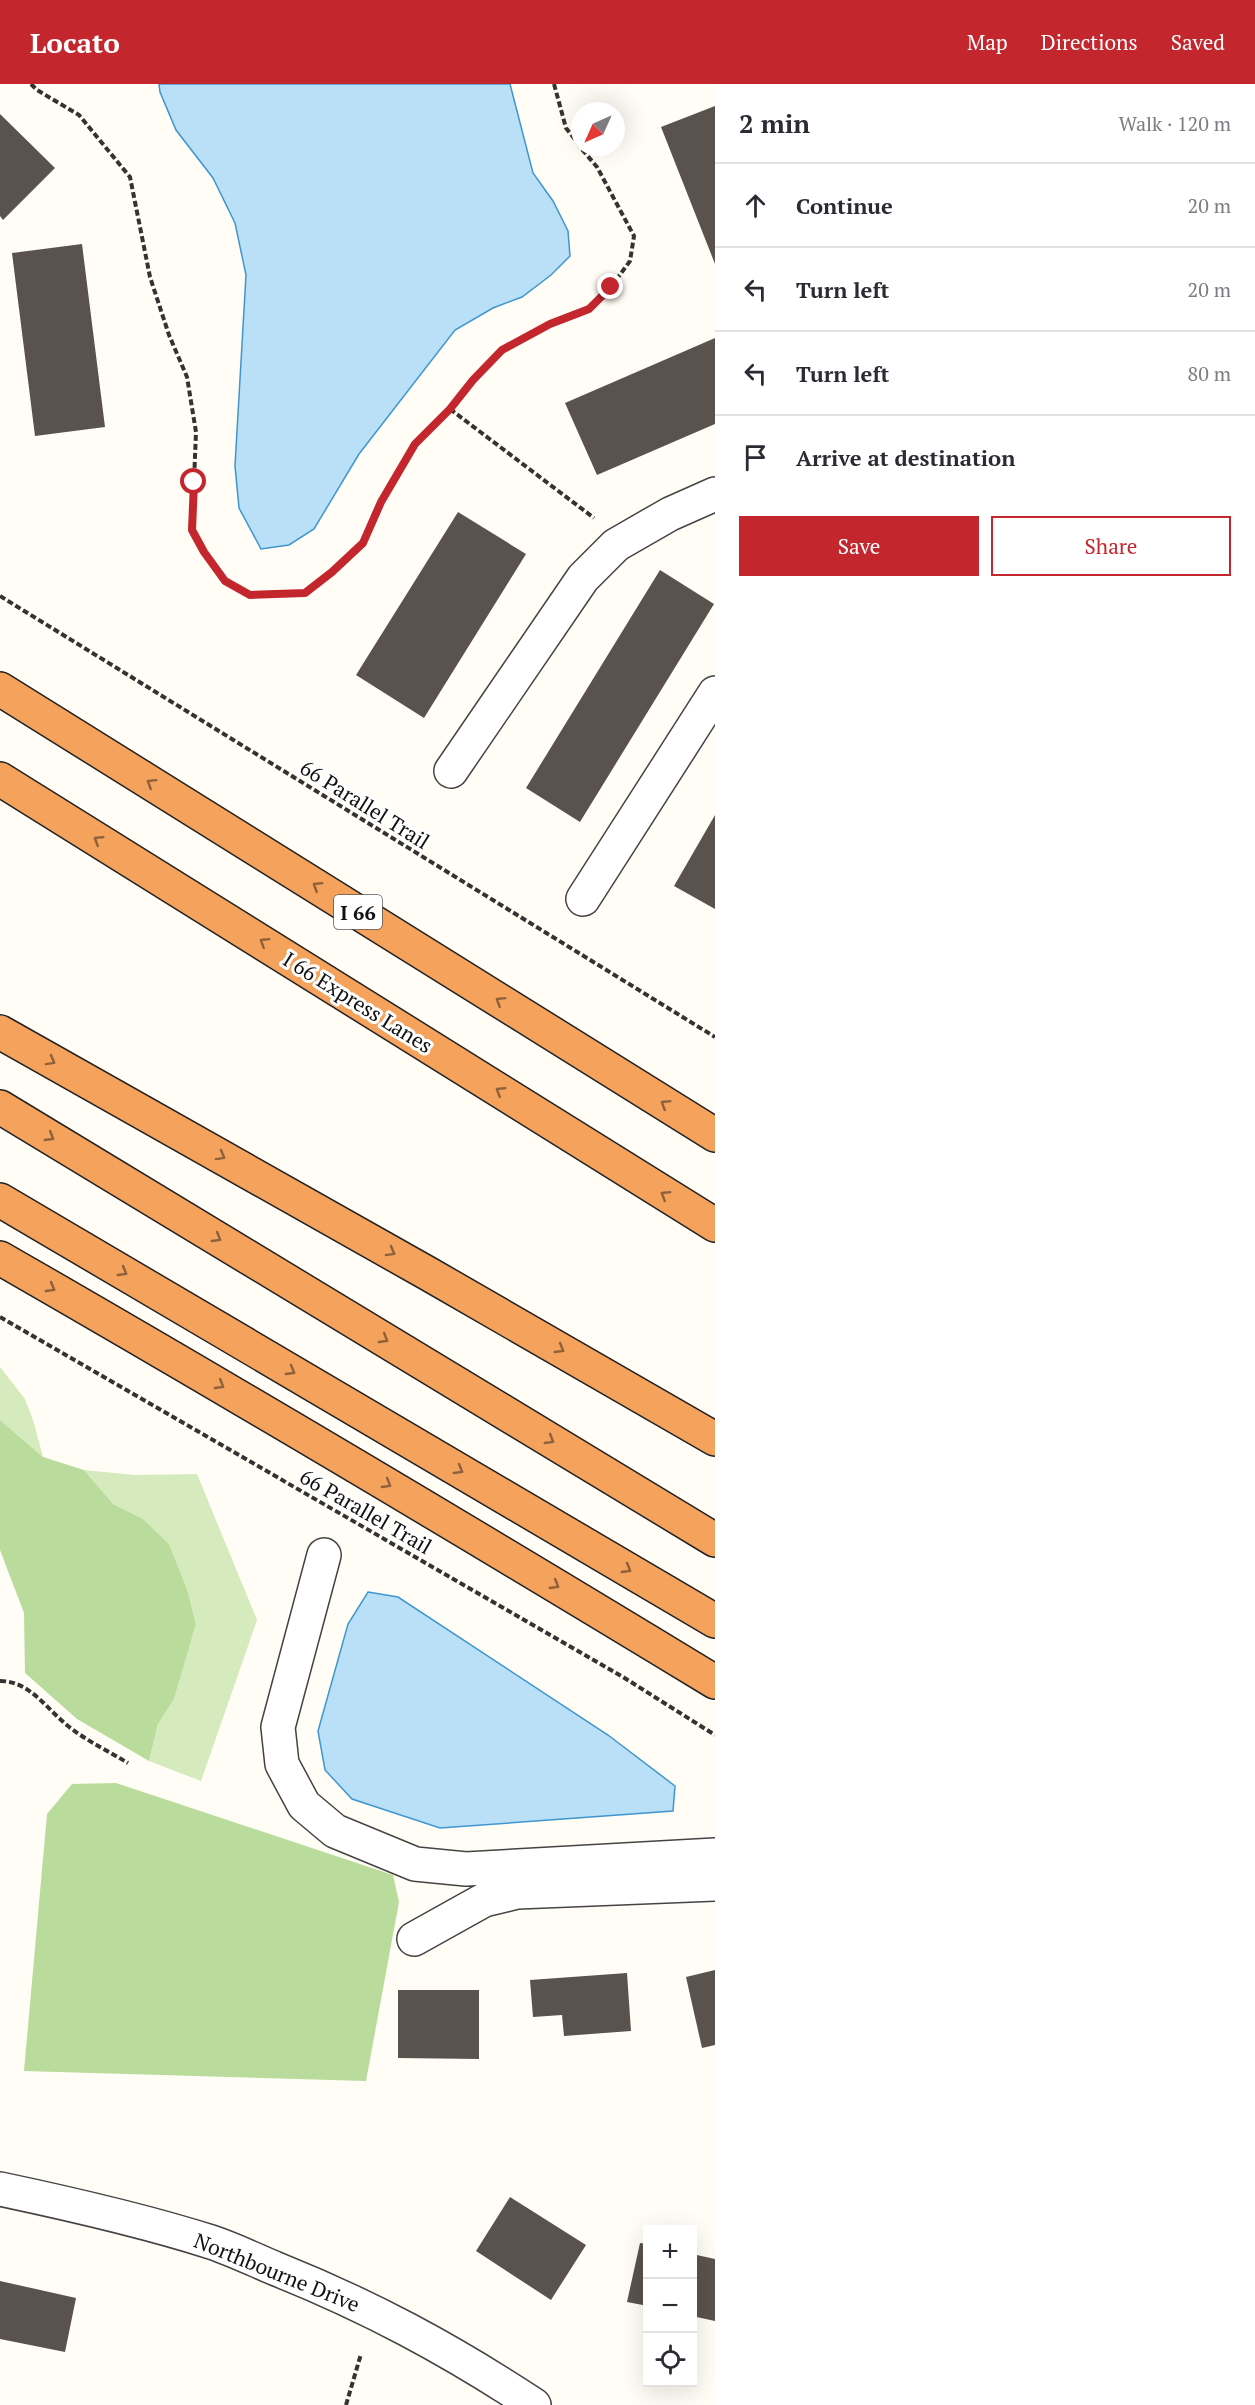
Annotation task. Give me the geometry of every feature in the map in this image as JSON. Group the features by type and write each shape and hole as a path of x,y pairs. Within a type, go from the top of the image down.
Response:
{"highway":[{"name":"I 66","path":"0,689 715,1135"},
{"name":"I 66 Express Lanes","path":"0,779 715,1226"},
{"path":"0,1032 407,1261 715,1439"},
{"path":"0,1107 715,1540"},
{"path":"0,1200 715,1621"},
{"path":"0,1258 210,1379 715,1682"}],"street":[{"path":"451,771 583,578 616,545 670,514 715,494"},
{"path":"583,898 715,693"},
{"path":"324,1555 278,1727 282,1764 304,1805 335,1831 415,1864 466,1869 715,1855"},
{"path":"414,1939 484,1900 517,1892 715,1884"},
{"name":"Northbourne Drive","path":"0,2189 141,2221 213,2243 366,2307 430,2340 534,2405"}],"path":[{"path":"31,84 79,115 130,177 150,277 169,335 187,377 196,432 192,530 204,552 225,581 250,595 305,593 332,572 363,543 381,502 415,444 450,409 473,380 502,350 550,324 589,309 611,287 630,261 634,236 597,167 588,156"},
{"path":"554,84 566,128 571,135"},
{"path":"450,409 594,518"},
{"name":"66 Parallel Trail","path":"0,596 715,1037"},
{"name":"66 Parallel Trail","path":"0,1317 613,1671 715,1735"},
{"path":"0,1682 8,1681 26,1687 71,1729 128,1763"},
{"path":"345,2405 361,2354"}],"green space":[{"path":"0,1367 25,1399 43,1457 0,1420"},
{"path":"0,1420 43,1457 84,1470 113,1504 143,1519 169,1544 187,1589 196,1624 174,1699 158,1724 149,1761 77,1719 25,1673 24,1613 0,1550"},
{"path":"84,1470 134,1475 197,1474 257,1620 201,1781 149,1761 158,1724 174,1699 196,1624 187,1589 169,1544 143,1519 113,1504"},
{"path":"116,1783 393,1875 399,1902 366,2081 24,2071 47,1814 72,1784"}],"water":[{"path":"159,84 510,84 533,173 553,201 568,231 570,256 551,275 522,297 493,308 455,330 359,454 314,529 289,545 261,549 239,508 235,466 246,275 235,223 213,178 176,130 160,92"},
{"path":"368,1592 398,1597 608,1735 675,1786 673,1811 440,1828 352,1799 325,1770 318,1731 348,1624"}],"building":[{"path":"715,106 715,264 661,127"},
{"path":"0,114 55,168 3,220 0,216"},
{"path":"82,244 105,427 35,436 12,253"},
{"path":"715,338 715,424 597,475 565,403"},
{"path":"458,512 526,554 424,718 356,675"},
{"path":"660,570 714,604 580,822 526,788"},
{"path":"715,815 715,909 674,886"},
{"path":"715,1970 715,2045 702,2048 686,1977"},
{"path":"627,1973 631,2031 564,2036 562,2015 533,2017 530,1980"},
{"path":"398,1990 479,1990 479,2059 398,2058"},
{"path":"510,2197 586,2245 551,2300 476,2251"},
{"path":"640,2243 643,2243 643,2305 627,2302"},
{"path":"697,2255 715,2259 715,2321 697,2317"},
{"path":"0,2281 76,2298 65,2352 0,2339"}],"route":[{"path":"194,482 192,530 204,552 225,581 250,595 305,593 363,543 381,502 415,444 450,409 473,380 502,350 550,324 589,309 611,287"}]}
